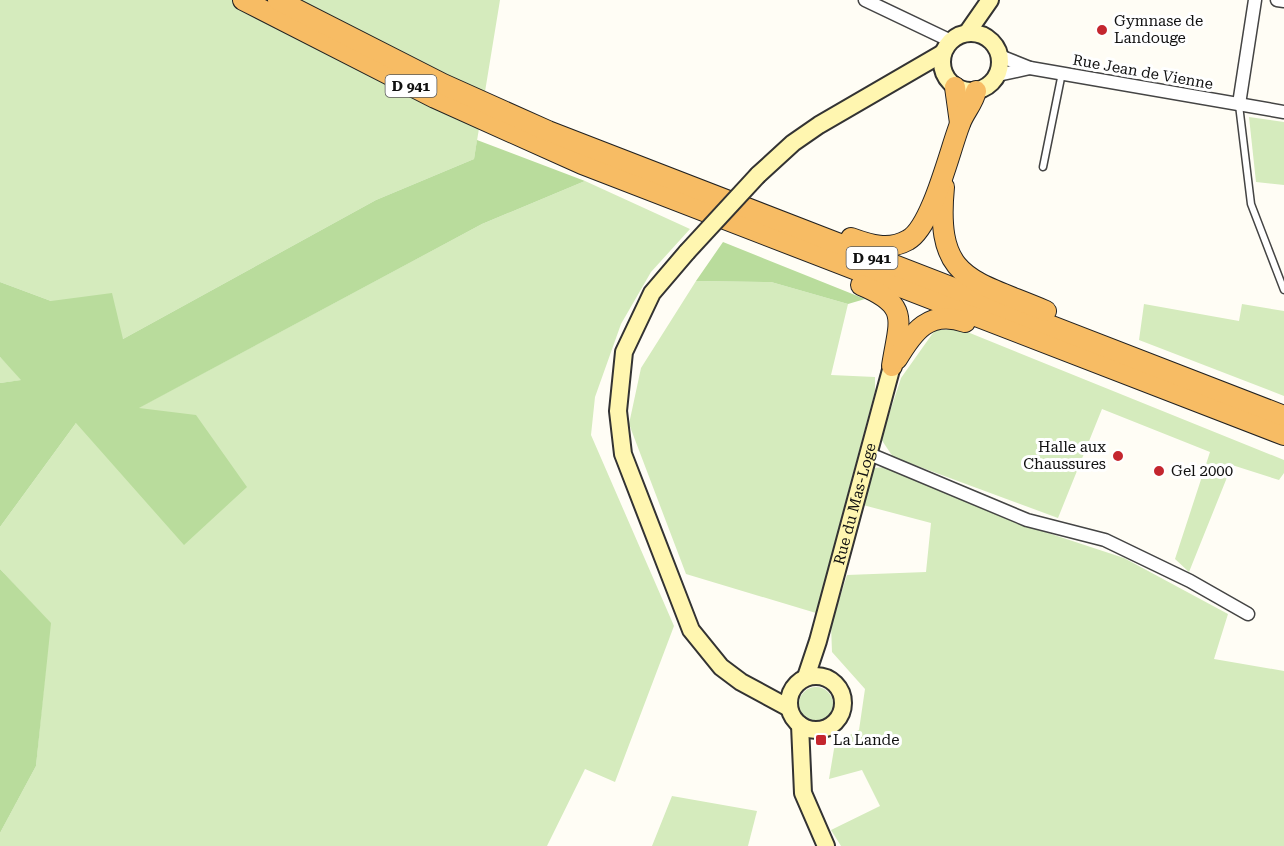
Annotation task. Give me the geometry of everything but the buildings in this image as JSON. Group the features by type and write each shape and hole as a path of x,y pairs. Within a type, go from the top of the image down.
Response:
{"highway":[{"name":"D 941","path":"243,0 424,93 582,164 1284,435"},
{"name":"D 941","path":"278,0 443,84 614,159 1284,416"},
{"path":"951,83 960,123"},
{"path":"614,159 684,176 868,244 890,247 910,240 920,227 945,175 960,123 976,91"},
{"path":"945,175 941,216 943,238 960,271 978,282 1111,340 1130,357"},
{"path":"766,236 802,261 889,298 897,307 899,322 892,366"},
{"path":"892,366 913,332 927,322 941,317 961,320 1007,339 1049,345"}],"main road":[{"path":"826,846 803,793 800,725 789,708 766,697 721,667 691,630 663,562 621,443 618,411 624,352 652,293 758,175 793,143 819,125 905,73 919,68 967,33 991,0"},
{"path":"988,38 991,0"},
{"path":"919,68 951,83 976,91 987,87 998,75 1000,56 996,46 988,38 967,33"},
{"path":"947,47 942,68 951,83"},
{"name":"Rue du Mas-Loge","path":"806,677 818,641 892,366"},
{"name":"Rue du Mas-Loge","path":"818,641 827,678"},
{"path":"766,697 792,689 806,677 827,678 841,692 843,708 834,724 819,730 800,725"},
{"path":"789,708 792,689"},
{"path":"801,775 819,730"}],"street":[{"path":"865,0 947,47"},
{"path":"1239,104 1255,0"},
{"path":"1277,0 1284,1"},
{"name":"Rue Jean de Vienne","path":"1000,56 1030,68 1284,112"},
{"path":"998,75 1030,68"},
{"path":"867,453 1027,520 1105,540 1190,581 1248,614"}],"lane":[{"path":"1043,167 1062,74"},
{"path":"1239,104 1251,204 1284,290"}],"green space":[{"path":"0,0 500,0 474,159 376,200 123,339 51,301 0,282"},
{"path":"1249,117 1284,122 1284,185 1256,182"},
{"path":"477,140 585,181 482,224 139,408 196,415 247,487 184,545 76,423 0,527 0,383 21,380 0,357 0,282 51,301 112,293 123,339 376,200 474,159"},
{"path":"585,181 690,229 651,272 621,324 595,397 591,435 674,626 615,782 585,769 547,846 0,846 0,833 36,766 50,623 0,569 0,527 76,423 138,408 482,224"},
{"path":"723,242 865,299 848,304 771,282 696,281"},
{"path":"696,281 771,282 848,304 831,375 875,377 875,391 816,613 686,574 629,424 641,368"},
{"path":"1144,304 1239,321 1242,304 1284,311 1284,396 1139,340"},
{"path":"960,329 1284,460 1284,473 1279,480 1232,465 1189,572 1175,559 1210,452 1102,409 1058,518 893,457 881,439 901,378 935,330"},
{"path":"0,357 22,380 0,383"},
{"path":"886,467 1033,528 1124,558 1228,614 1214,659 1284,671 1284,846 841,846 831,830 880,806 862,770 829,779 835,743 859,730 865,689 832,652 831,625 847,575 926,572 931,523 863,505 873,468"},
{"path":"0,569 51,623 36,766 0,833"},
{"path":"816,687 828,692 833,704 828,716 816,721 804,716 799,704 804,692"},
{"path":"672,796 757,811 748,846 652,846"}],"place":[{"name":"Gymnase de Landouge","path":"1102,30"},
{"name":"Halle aux Chaussures","path":"1118,456"},
{"name":"Gel 2000","path":"1159,471"},
{"name":"La Lande","path":"821,740"}]}
